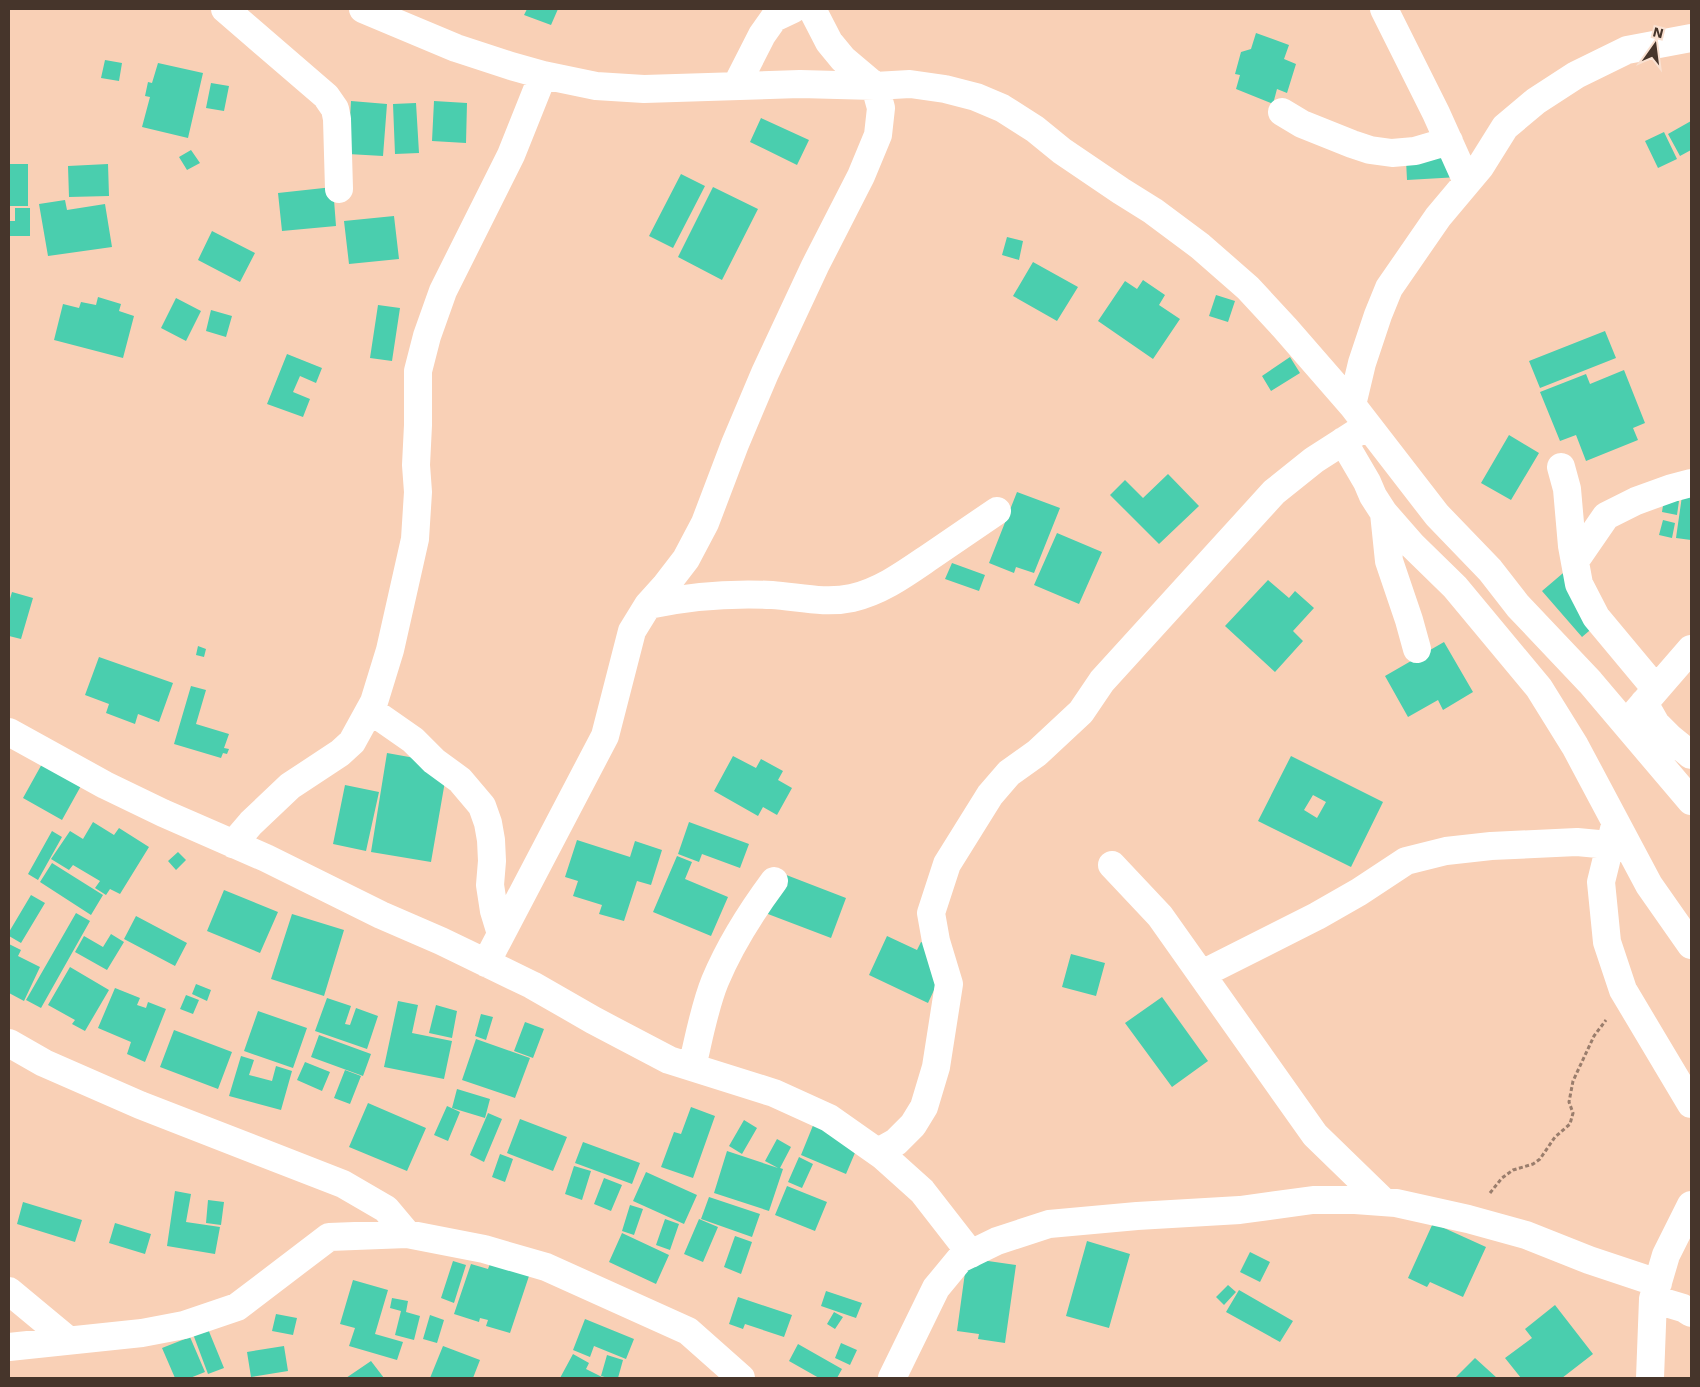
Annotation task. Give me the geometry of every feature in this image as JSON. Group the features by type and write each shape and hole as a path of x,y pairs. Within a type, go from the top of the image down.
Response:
{"street":[{"path":"225,9 326,96 338,119 339,189"},
{"path":"363,9 456,48 543,75 596,86 644,89 800,84 875,86 910,84 945,89 968,95 1002,108 1035,129 1062,151 1153,211 1200,246 1248,288 1360,415 1437,515 1490,570 1518,606 1590,682 1691,801"},
{"path":"736,86 762,35 774,18 793,9"},
{"path":"486,963 605,736 632,631 648,605 686,559 705,523 765,373 815,266 868,161 878,135 881,108 875,86 843,59 829,42 812,9"},
{"path":"1384,9 1467,182"},
{"path":"878,1152 896,1142 913,1125 924,1107 936,1067 949,984 936,941 931,913 947,864 990,795 1009,773 1036,753 1081,712 1102,681 1274,492 1314,460 1343,441 1360,415 1370,339 1389,288 1438,217 1480,167 1506,127 1536,101 1568,80 1627,50 1691,38"},
{"path":"234,844 251,823 290,786 340,753 352,742 374,702 390,650 415,538 418,492 416,465 418,371 426,336 443,291 511,155 543,75"},
{"path":"1282,112 1302,124 1370,150 1392,153 1415,151 1448,141"},
{"path":"1343,441 1384,513 1412,545 1455,587 1539,688 1575,746 1612,835 1691,945"},
{"path":"1561,467 1567,489 1572,546 1579,584 1596,617 1650,696 1656,724 1691,755"},
{"path":"1575,561 1606,516 1636,501 1691,483"},
{"path":"648,605 680,598 726,594 775,595 835,601 858,597 871,593 902,576 998,512"},
{"path":"1384,513 1389,561 1417,649"},
{"path":"1626,724 1691,649"},
{"path":"370,710 413,740 434,761 460,780 482,806 491,840 490,885 494,911 501,934"},
{"path":"9,732 105,785 532,985 669,1060 774,1093 828,1118 878,1152 922,1191 971,1254"},
{"path":"1202,974 1318,916 1360,892 1406,861 1446,851 1491,846 1577,842 1612,835"},
{"path":"1612,835 1601,882 1607,942 1626,996 1691,1104"},
{"path":"1112,864 1160,916 1315,1135 1384,1202"},
{"path":"692,1067 703,1018 715,981 757,904 774,881"},
{"path":"9,1043 44,1063 140,1105 343,1184 386,1210 407,1234"},
{"path":"892,1378 936,1288 960,1259 997,1240 1049,1224 1240,1210 1313,1200 1355,1200 1396,1203 1480,1222 1526,1235 1589,1260 1656,1291 1691,1313"},
{"path":"1650,1378 1656,1291 1666,1255 1691,1205"},
{"path":"9,1347 142,1333 184,1325 236,1307 329,1237 407,1234 484,1249 546,1267 688,1331 741,1378"},
{"path":"9,1291 68,1340"}],"path":[{"path":"1480,1222 1488,1196 1498,1182 1513,1170 1532,1164 1540,1158 1555,1137 1570,1124 1573,1113 1568,1102 1577,1071 1594,1036 1626,996"}],"building":[{"path":"527,9 558,9 551,25 524,15"},
{"path":"1256,33 1289,45 1284,59 1296,64 1287,93 1277,89 1273,104 1236,89 1240,75 1235,74 1241,52 1251,49"},
{"path":"105,60 122,63 119,81 101,78"},
{"path":"158,63 203,73 188,138 142,127 150,97 145,96 148,82 152,83"},
{"path":"211,83 229,86 224,111 206,108"},
{"path":"351,101 387,104 383,156 348,154"},
{"path":"434,101 467,103 466,143 432,141"},
{"path":"416,103 419,153 395,154 393,104"},
{"path":"761,118 809,140 797,165 750,142"},
{"path":"1691,121 1691,150 1680,156 1668,134"},
{"path":"1664,132 1677,159 1658,168 1645,141"},
{"path":"191,150 200,163 187,170 179,157"},
{"path":"1448,157 1459,177 1407,180 1406,160"},
{"path":"9,164 28,164 28,206 9,206"},
{"path":"108,164 109,196 69,197 68,166"},
{"path":"681,174 705,186 673,248 649,236"},
{"path":"333,187 336,226 282,231 278,193"},
{"path":"713,187 758,209 722,280 678,257"},
{"path":"65,200 67,210 105,204 112,247 48,256 39,204"},
{"path":"15,208 30,208 30,236 9,236 9,221 15,221"},
{"path":"394,216 399,259 349,264 344,221"},
{"path":"212,231 255,253 240,282 198,260"},
{"path":"1007,237 1023,241 1019,260 1002,255"},
{"path":"1033,262 1078,287 1057,321 1013,296"},
{"path":"1143,280 1165,295 1159,305 1180,319 1153,359 1098,321 1125,281 1137,289"},
{"path":"1216,295 1235,301 1228,322 1209,316"},
{"path":"98,297 121,304 119,311 134,316 123,358 54,340 63,304 79,308 81,302 96,305"},
{"path":"176,298 201,311 186,341 161,328"},
{"path":"378,305 400,308 392,361 370,358"},
{"path":"211,310 232,316 226,337 206,331"},
{"path":"1605,331 1616,358 1540,388 1529,361"},
{"path":"287,354 322,368 316,383 300,376 293,392 310,399 303,417 267,404"},
{"path":"1290,357 1300,373 1271,391 1262,376"},
{"path":"1624,370 1645,423 1633,428 1638,440 1586,461 1576,435 1560,441 1540,392 1586,374 1590,384"},
{"path":"1509,435 1539,453 1511,500 1481,483"},
{"path":"1168,474 1199,506 1159,544 1110,495 1125,480 1143,498"},
{"path":"1017,492 1060,508 1034,573 1016,567 1014,573 989,563"},
{"path":"1682,496 1691,497 1691,540 1676,538"},
{"path":"1664,499 1679,501 1677,515 1662,512"},
{"path":"1663,520 1675,523 1672,538 1659,535"},
{"path":"1057,533 1102,552 1079,604 1034,585"},
{"path":"952,563 985,575 979,591 945,579"},
{"path":"1569,568 1609,614 1582,637 1542,591"},
{"path":"1268,580 1289,598 1295,591 1314,608 1293,631 1303,641 1275,672 1225,626"},
{"path":"12,592 33,598 21,639 9,636 9,602"},
{"path":"1444,642 1473,692 1443,710 1438,700 1408,717 1385,676"},
{"path":"198,646 206,649 204,657 196,655"},
{"path":"99,657 173,683 159,722 138,714 135,724 106,713 109,704 85,695"},
{"path":"191,686 206,690 196,724 229,734 224,748 229,749 227,754 223,753 221,758 174,744"},
{"path":"387,753 448,764 431,862 371,852"},
{"path":"733,756 756,768 761,759 783,771 778,780 792,788 777,815 763,807 758,816 714,791"},
{"path":"1291,756 1383,802 1351,867 1258,821","holes":["1313,795 1326,802 1317,818 1304,810"]},
{"path":"43,762 82,784 62,820 23,798"},
{"path":"345,785 379,792 366,851 333,844"},
{"path":"93,822 114,835 119,828 149,847 120,894 110,889 106,895 95,888 100,881 73,865 69,870 51,859 70,831 83,839"},
{"path":"689,822 749,844 740,868 702,854 699,862 678,854"},
{"path":"52,831 62,837 38,880 28,874"},
{"path":"577,840 630,857 635,841 662,850 651,885 637,881 624,921 599,914 602,905 573,896 578,881 565,877"},
{"path":"178,852 186,860 176,870 168,861"},
{"path":"677,856 692,862 685,879 728,897 711,936 653,912"},
{"path":"52,863 103,895 91,915 40,882"},
{"path":"776,871 846,898 831,938 760,911"},
{"path":"224,890 278,912 260,953 207,931"},
{"path":"31,895 45,903 21,943 9,936 9,932"},
{"path":"76,913 90,921 41,1008 26,1000"},
{"path":"292,914 344,930 324,996 271,979"},
{"path":"136,916 187,943 175,966 124,939"},
{"path":"111,934 124,942 107,970 75,952 84,936 103,947"},
{"path":"887,936 917,950 921,942 950,956 928,1003 869,975"},
{"path":"9,944 21,950 18,956 40,967 24,1001 9,993"},
{"path":"1071,954 1105,963 1096,996 1062,987"},
{"path":"70,967 109,990 85,1031 72,1024 75,1020 48,1005"},
{"path":"196,984 211,990 207,1001 192,994"},
{"path":"115,988 140,998 137,1005 146,1008 148,1002 166,1009 145,1062 127,1054 131,1042 98,1028"},
{"path":"186,995 199,1000 193,1014 180,1009"},
{"path":"1162,997 1208,1061 1172,1087 1125,1023"},
{"path":"327,998 351,1006 345,1024 350,1025 356,1008 378,1016 367,1049 315,1031"},
{"path":"398,1001 418,1005 412,1033 452,1041 444,1079 384,1067"},
{"path":"436,1005 457,1011 452,1038 429,1033"},
{"path":"258,1011 307,1028 293,1068 244,1051"},
{"path":"481,1014 493,1017 486,1040 475,1036"},
{"path":"525,1022 544,1029 533,1058 514,1051"},
{"path":"174,1030 232,1052 218,1089 160,1067"},
{"path":"319,1035 371,1054 363,1076 311,1057"},
{"path":"476,1039 530,1058 515,1098 462,1080"},
{"path":"241,1056 254,1060 249,1075 272,1081 276,1066 292,1071 281,1110 229,1096"},
{"path":"305,1062 330,1072 322,1091 297,1080"},
{"path":"345,1070 361,1076 350,1104 334,1098"},
{"path":"457,1089 490,1099 485,1118 452,1108"},
{"path":"368,1103 426,1128 407,1171 349,1147"},
{"path":"447,1106 460,1112 448,1141 434,1135"},
{"path":"691,1107 715,1116 693,1178 661,1167 674,1132 681,1134"},
{"path":"488,1113 502,1119 484,1162 470,1155"},
{"path":"520,1119 567,1137 553,1171 507,1153"},
{"path":"744,1120 757,1128 742,1154 729,1146"},
{"path":"814,1123 860,1141 846,1174 801,1155"},
{"path":"777,1139 791,1147 780,1168 783,1169 769,1211 714,1193 727,1151 778,1168 765,1161"},
{"path":"583,1142 640,1163 632,1184 575,1163"},
{"path":"500,1154 513,1159 505,1182 492,1177"},
{"path":"799,1157 813,1164 802,1188 788,1182"},
{"path":"574,1166 591,1171 582,1200 565,1194"},
{"path":"646,1172 697,1195 684,1224 633,1201"},
{"path":"604,1178 622,1185 611,1211 594,1204"},
{"path":"787,1186 827,1202 815,1231 775,1215"},
{"path":"175,1191 191,1194 186,1222 220,1227 215,1254 167,1246"},
{"path":"709,1197 760,1214 752,1237 701,1219"},
{"path":"208,1200 224,1202 221,1225 206,1223"},
{"path":"23,1202 82,1220 75,1242 17,1224"},
{"path":"630,1205 643,1209 634,1235 622,1231"},
{"path":"665,1219 679,1224 670,1250 656,1245"},
{"path":"699,1219 718,1227 703,1262 684,1254"},
{"path":"115,1223 151,1234 145,1254 109,1243"},
{"path":"1433,1223 1486,1247 1463,1297 1430,1282 1427,1287 1408,1278"},
{"path":"622,1233 669,1255 656,1284 609,1262"},
{"path":"735,1236 752,1242 741,1274 724,1267"},
{"path":"1087,1241 1130,1254 1109,1328 1066,1316"},
{"path":"1250,1252 1270,1262 1260,1282 1240,1272"},
{"path":"492,1258 529,1276 510,1333 486,1326 488,1320 480,1318 479,1322 454,1314 471,1264 488,1269"},
{"path":"967,1258 1016,1265 1005,1343 978,1339 979,1334 957,1331"},
{"path":"453,1261 466,1265 454,1303 441,1298"},
{"path":"353,1280 388,1290 375,1334 403,1342 397,1360 349,1346 355,1328 340,1324"},
{"path":"1228,1285 1236,1292 1224,1305 1216,1297"},
{"path":"1239,1290 1293,1321 1280,1342 1226,1312"},
{"path":"826,1291 862,1303 856,1318 821,1306"},
{"path":"738,1297 792,1315 784,1337 745,1324 743,1329 729,1324"},
{"path":"392,1298 408,1301 406,1312 420,1316 414,1340 395,1335 401,1311 390,1308"},
{"path":"1555,1305 1593,1354 1562,1378 1521,1378 1505,1358 1532,1338 1525,1329"},
{"path":"834,1312 843,1317 835,1329 827,1324"},
{"path":"276,1314 297,1318 293,1335 272,1331"},
{"path":"430,1315 444,1320 437,1343 423,1339"},
{"path":"585,1319 634,1339 626,1359 594,1346 590,1357 573,1350"},
{"path":"208,1329 224,1368 208,1374 193,1334"},
{"path":"190,1337 205,1372 190,1378 175,1378 162,1348"},
{"path":"841,1343 857,1350 850,1365 835,1358"},
{"path":"798,1344 842,1369 837,1378 819,1378 789,1361"},
{"path":"284,1346 288,1371 251,1377 247,1352"},
{"path":"443,1346 480,1360 473,1378 430,1378"},
{"path":"573,1354 589,1363 586,1369 604,1378 560,1378"},
{"path":"607,1355 623,1360 618,1378 601,1376"},
{"path":"1475,1358 1497,1378 1456,1377"},
{"path":"371,1361 384,1378 346,1378"}]}
